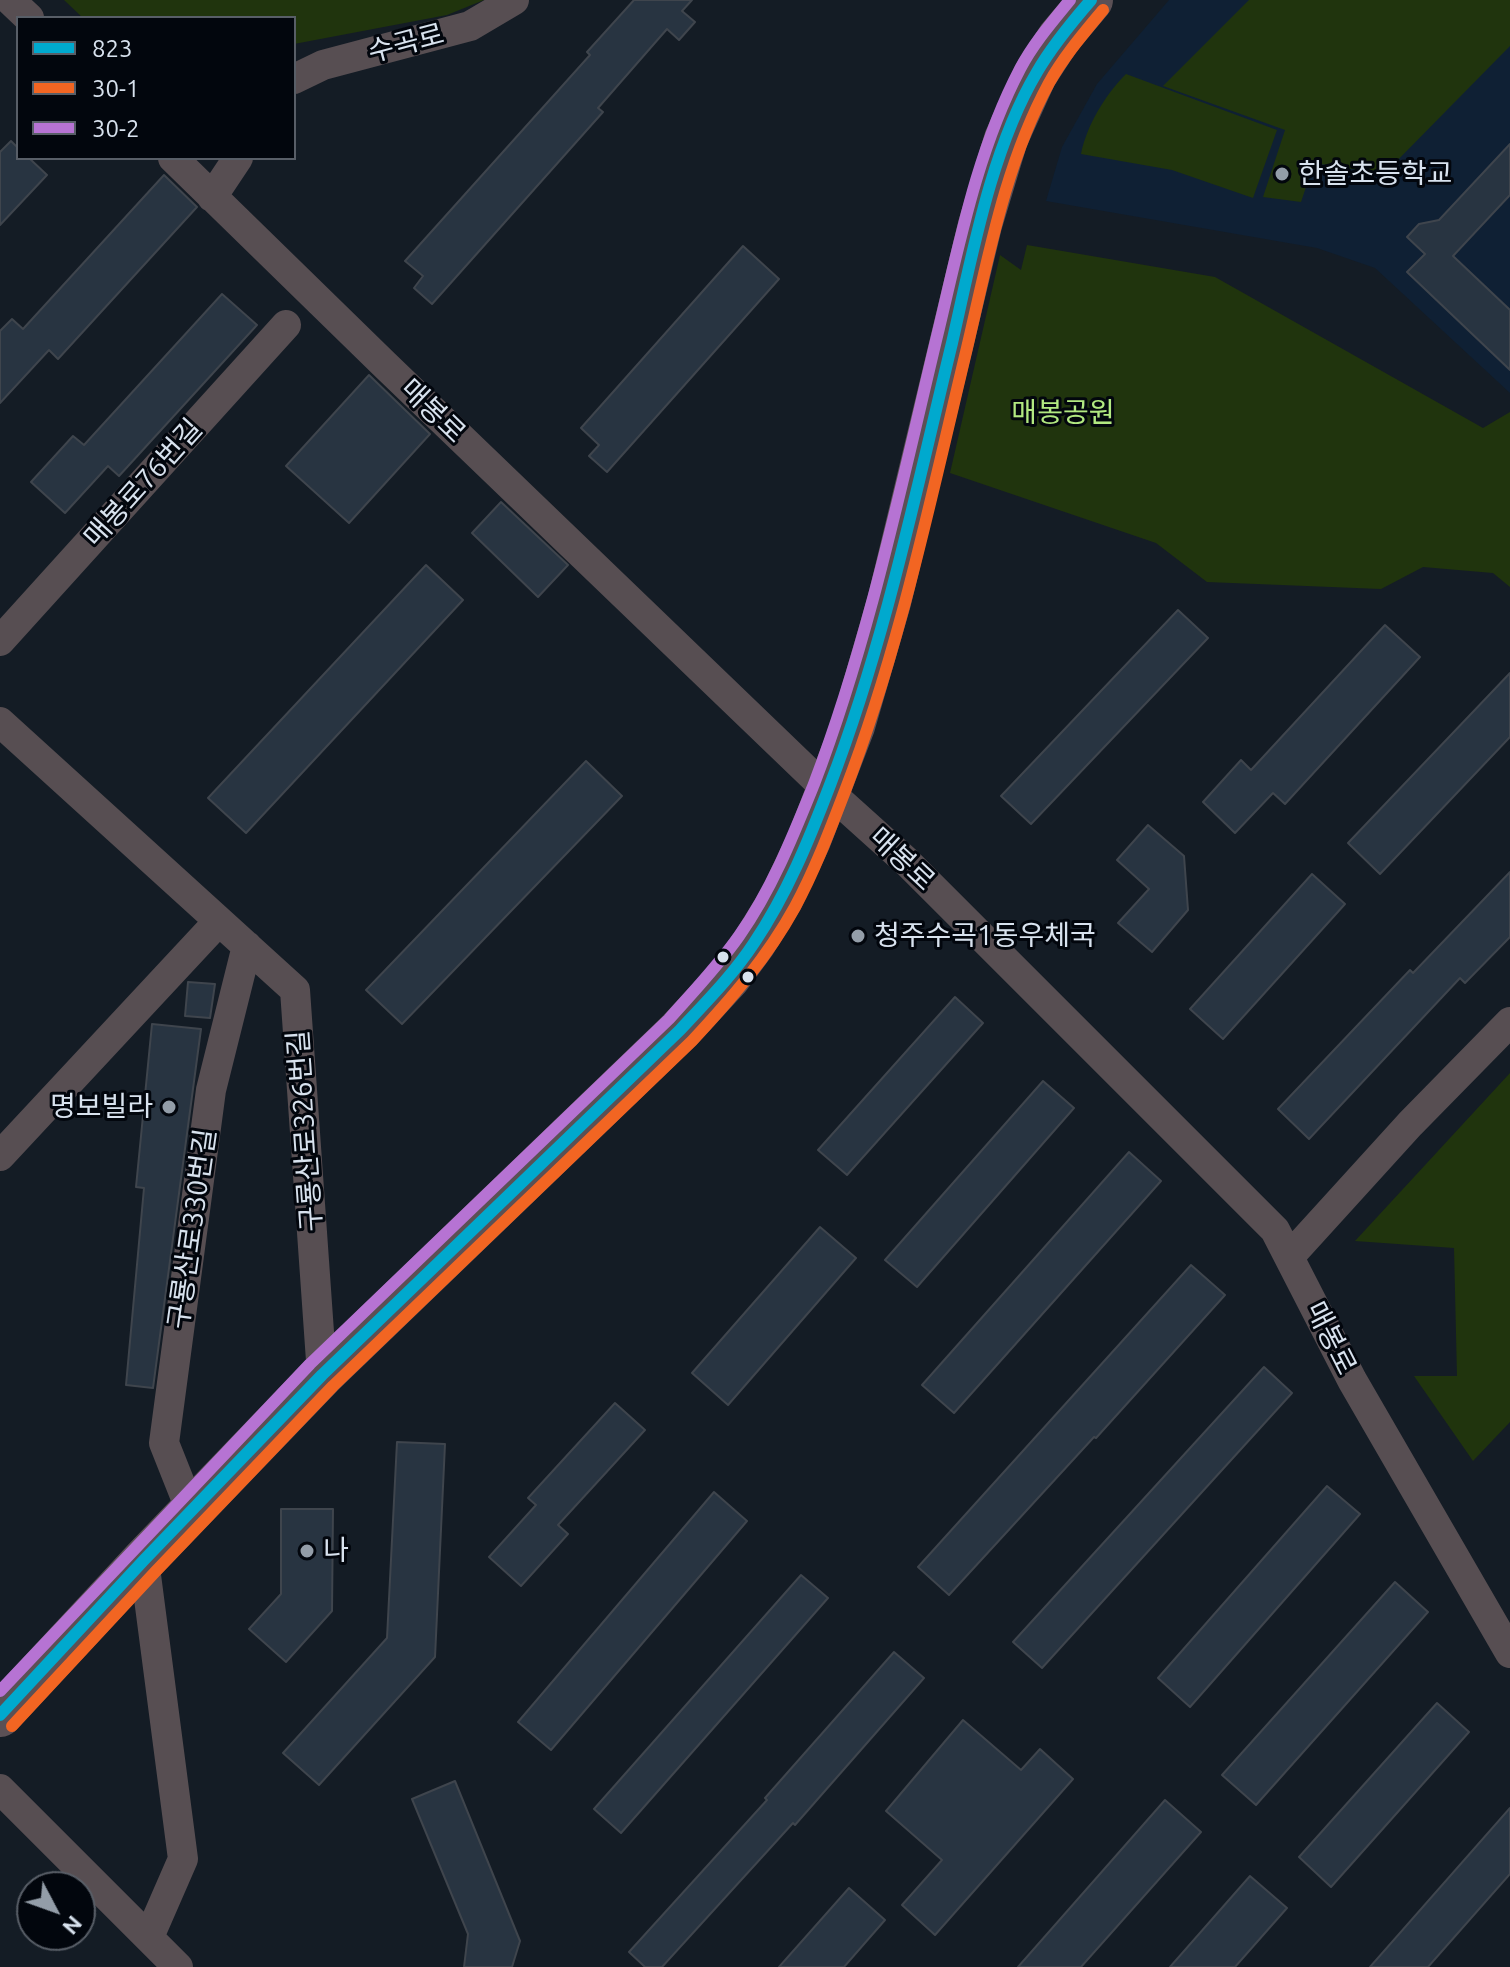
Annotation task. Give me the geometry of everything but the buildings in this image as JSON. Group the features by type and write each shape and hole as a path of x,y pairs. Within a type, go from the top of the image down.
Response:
{"street":[{"path":"10,0 27,16"},
{"name":"수곡로","path":"296,78 323,65 470,26 514,0"},
{"path":"0,1715 322,1375 680,1030 729,977 754,943 781,899 809,840 853,726 889,602 980,225 1006,139 1035,75 1059,38 1091,0"},
{"name":"매봉로","path":"175,160 827,790 907,862 1275,1230 1352,1380 1510,1653"},
{"path":"212,197 237,160"},
{"name":"매봉로76번길","path":"0,641 286,325"},
{"name":"구룡산로326번길","path":"0,722 295,990 322,1375"},
{"path":"0,1156 218,922"},
{"name":"구룡산로330번길","path":"191,1511 164,1443 211,1090 247,946"},
{"path":"1290,1256 1410,1124 1510,1022"},
{"path":"144,1560 183,1859 149,1937"},
{"path":"0,1789 178,1967"}],"shaded area":[{"name":"한솔초등학교","path":"1169,0 1510,0 1510,393 1375,268 1317,248 1046,201 1062,147 1097,84"}],"green space":[{"path":"64,0 484,0 447,15 296,44 296,16 81,16"},
{"path":"1249,0 1510,0 1510,46 1384,174 1314,163 1301,202 1263,197 1285,130 1163,86"},
{"path":"1126,74 1277,130 1253,198 1172,170 1081,154 1098,111"},
{"name":"매봉공원","path":"1027,245 1215,277 1483,428 1510,412 1510,587 1493,573 1423,567 1381,589 1207,582 1156,543 950,473 1000,255 1021,270"},
{"path":"1510,1073 1510,1422 1473,1461 1414,1376 1457,1376 1454,1248 1355,1241"}],"transit line":[{"name":"30-2","path":"0,1691 310,1364 669,1019 723,958 751,918 781,862 806,804 852,672 884,558 981,163 1005,99 1025,60 1070,0"},
{"name":"823","path":"0,1715 322,1375 680,1030 719,988 754,943 787,886 814,826 850,731 883,621 976,239 1007,135 1043,62 1091,0"},
{"name":"30-1","path":"12,1726 333,1386 692,1041 773,944 816,864 865,737 882,682 927,516 1009,179 1049,83 1074,45 1103,10"}],"place":[{"name":"한솔초등학교","path":"1282,174"},
{"name":"청주수곡1동우체국","path":"858,936"},
{"name":"명보빌라","path":"169,1107"},
{"name":"나","path":"307,1551"}]}
